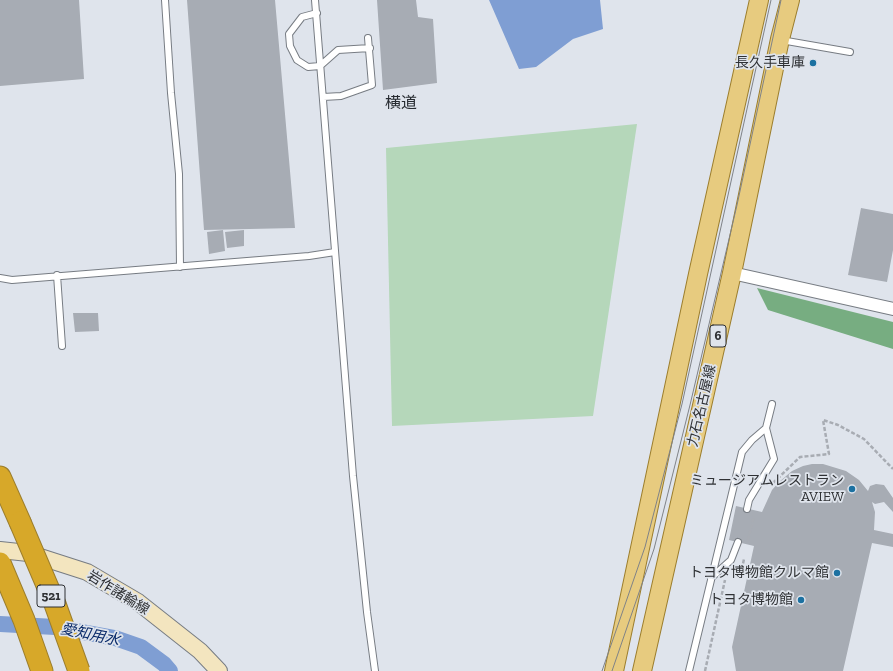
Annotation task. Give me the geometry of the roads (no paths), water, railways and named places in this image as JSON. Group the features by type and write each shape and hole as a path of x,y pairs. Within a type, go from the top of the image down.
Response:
{"highway":[{"name":"521","path":"0,477 55,604 79,671"},
{"name":"521","path":"0,563 24,620 42,671"}],"main road":[{"path":"614,671 696,282 759,0"},
{"name":"力石名古屋線","path":"642,671 732,273 780,40 790,0"},
{"name":"岩作諸輪線","path":"0,550 28,553 87,572 138,602 200,651 219,671"}],"street":[{"path":"732,273 893,309"}],"lane":[{"path":"165,0 171,93 179,174 180,267"},
{"path":"315,0 353,476 367,612 375,671"},
{"path":"317,13 302,17 289,34 290,46 297,60 308,67 320,66 338,50 370,48"},
{"path":"323,97 341,96 372,85 368,38"},
{"path":"780,40 850,52"},
{"path":"0,278 12,280 57,275 180,267 309,256 335,252"},
{"path":"57,275 62,346"},
{"path":"747,509 749,500 774,459 766,428 772,404"},
{"path":"689,671 742,452 752,440 766,428"},
{"path":"711,578 731,560 738,542"}],"water":[{"path":"489,0 600,0 603,29 573,39 536,67 519,69"}],"waterway":[{"name":"愛知用水","path":"0,624 55,627 115,638 141,647 164,664 170,671"}],"tram line":[{"path":"602,671 645,547 682,404 771,0"},
{"path":"612,671 654,549 690,405 737,205 781,0"}],"place":[{"name":"長久手車庫","path":"813,63"},
{"name":"ミュージアムレストラン AVIEW","path":"852,489"},
{"name":"トヨタ博物館クルマ館","path":"837,573"},
{"name":"トヨタ博物館","path":"801,600"}],"district":[{"name":"横道","path":"401,103"}]}
